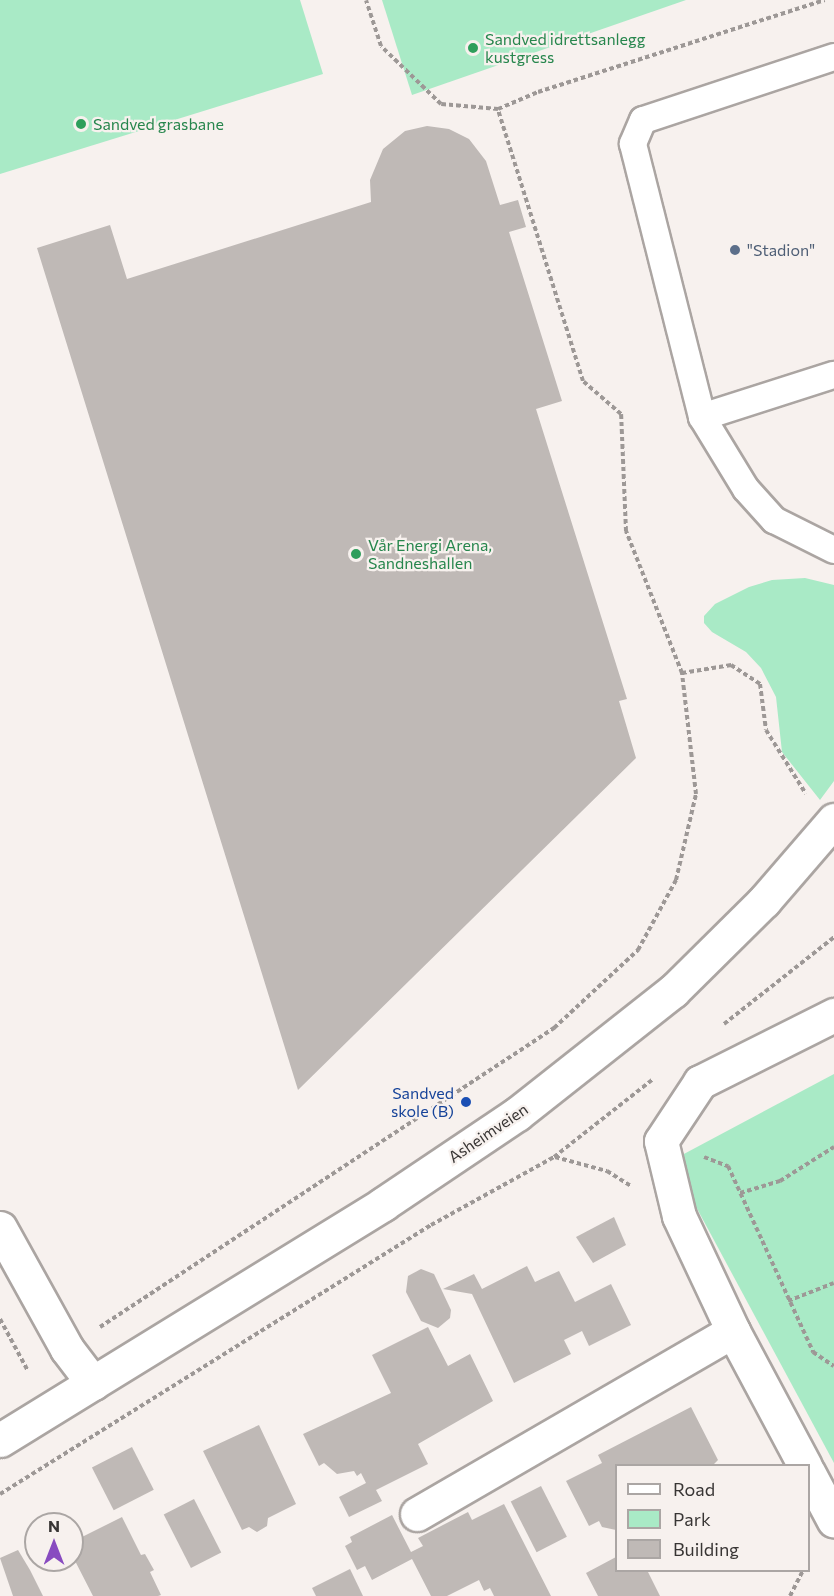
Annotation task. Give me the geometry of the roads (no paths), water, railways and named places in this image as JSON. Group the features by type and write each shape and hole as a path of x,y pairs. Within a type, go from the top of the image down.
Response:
{"street":[{"name":"Asheimveien","path":"0,1440 383,1204 517,1114 596,1055 674,992 764,901 822,811"},
{"path":"804,1464 733,1330 679,1216 662,1141 700,1082 834,1015"},
{"path":"0,1228 67,1349 93,1383"},
{"path":"417,1514 733,1330"},
{"path":"810,1476 834,1521"}],"lane":[{"path":"831,552 774,520 753,497 702,417 633,144 643,120 834,57"},
{"path":"702,417 834,375"}],"place":[{"name":"Sandved idrettsanlegg kustgress","path":"473,48"},
{"name":"Sandved grasbane","path":"81,124"},
{"name":"\"Stadion\"","path":"735,250"},
{"name":"Vår Energi Arena, Sandneshallen","path":"356,554"},
{"name":"Sandved skole (B)","path":"466,1102"}]}
